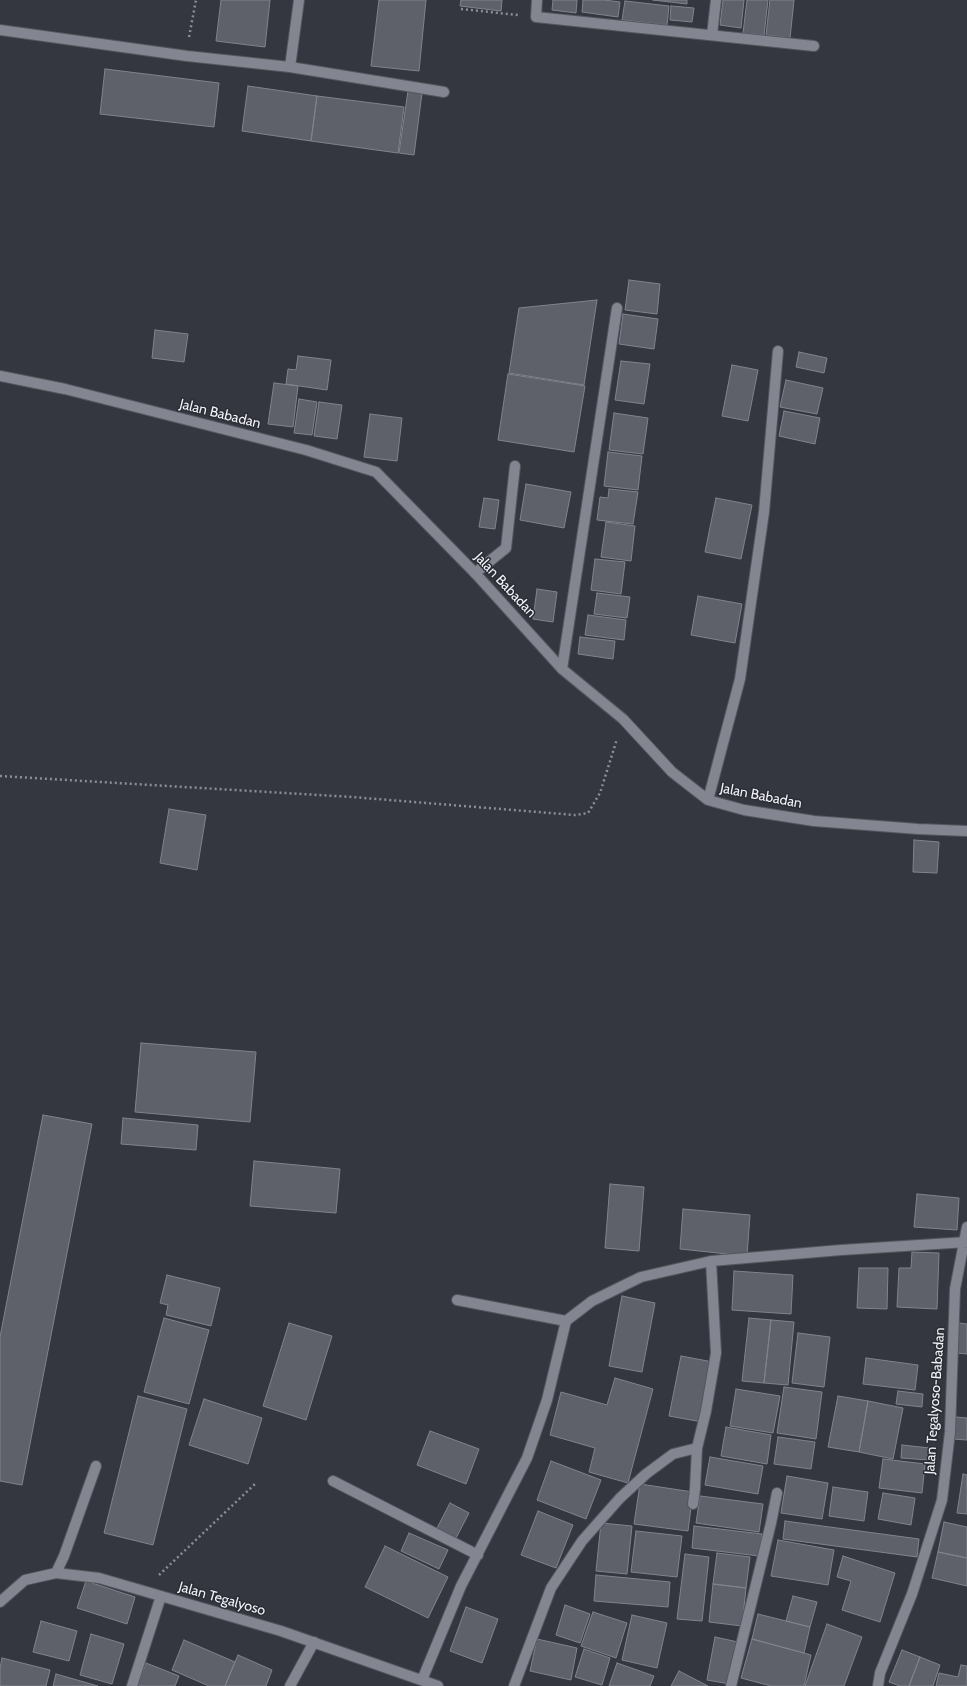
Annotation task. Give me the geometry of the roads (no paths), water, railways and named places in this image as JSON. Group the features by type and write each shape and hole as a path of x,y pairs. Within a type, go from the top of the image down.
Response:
{"street":[{"path":"290,67 299,0"},
{"path":"537,0 536,17 814,46"},
{"path":"712,35 716,0"},
{"path":"0,30 186,56 290,67 444,92"},
{"path":"562,668 617,308"},
{"path":"708,800 740,679 764,512 778,351"},
{"name":"Jalan Babadan","path":"0,376 65,389 306,450 376,472 476,573 562,668 622,720 672,772 708,800 744,810 814,821 918,829 967,831"},
{"path":"476,573 506,548 515,466"},
{"name":"Jalan Tegalyoso-Babadan","path":"878,1686 880,1673 912,1594 942,1500 950,1432 955,1289 967,1227"},
{"path":"422,1680 461,1586 527,1458 547,1400 566,1321 592,1301 641,1277 711,1261 849,1249 965,1242"},
{"path":"693,1504 697,1448 706,1411 716,1353 711,1261"},
{"path":"457,1300 566,1321"},
{"path":"514,1686 551,1588 582,1541 620,1498 646,1474 673,1454 697,1448"},
{"path":"56,1573 64,1556 96,1466"},
{"path":"334,1481 478,1555"},
{"path":"731,1686 777,1493"},
{"name":"Jalan Tegalyoso","path":"0,1602 25,1580 56,1573 99,1578 281,1631 438,1686"},
{"path":"132,1686 161,1596"},
{"path":"290,1686 314,1642"}]}
